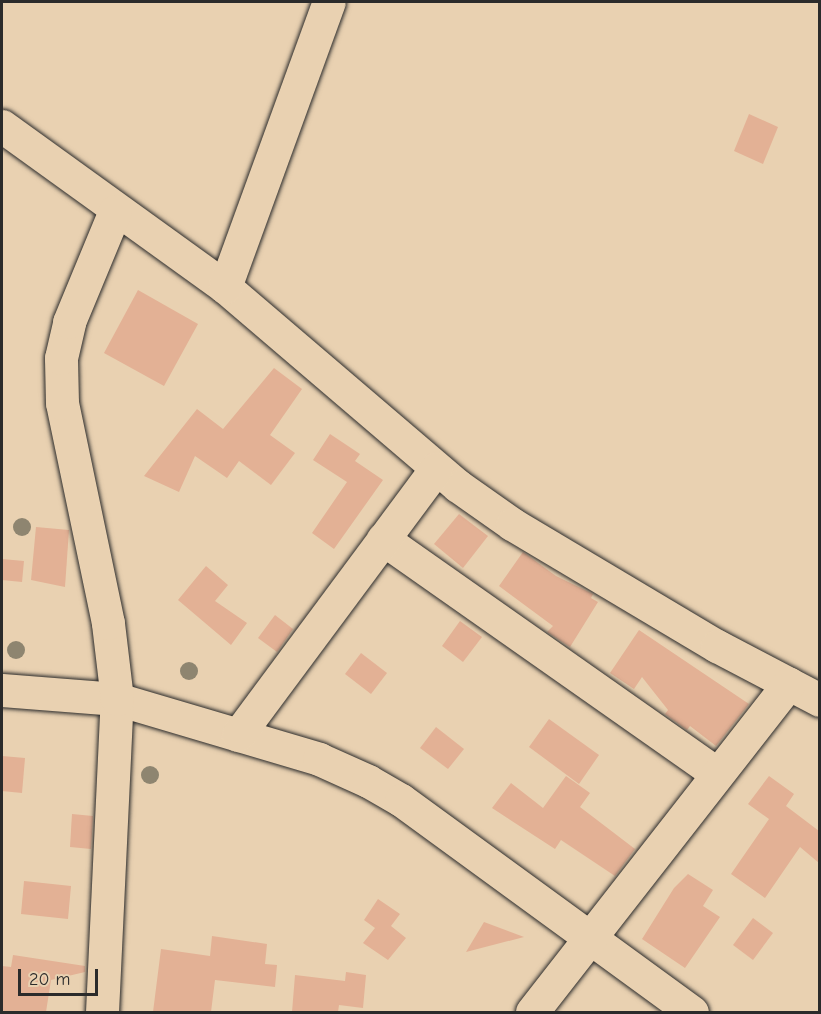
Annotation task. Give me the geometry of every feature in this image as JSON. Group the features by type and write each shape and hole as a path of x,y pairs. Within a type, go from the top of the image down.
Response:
{"street":[{"path":"225,286 329,2"},
{"path":"2,126 115,210 225,286 436,468 512,524 717,646 819,700"},
{"path":"102,1012 117,699 108,623 62,403 61,358 69,321 115,210"},
{"path":"237,735 436,468"},
{"path":"383,539 717,774"},
{"path":"532,1012 588,937 789,683"},
{"path":"2,690 117,699 319,759 368,781 401,800 692,1012"}],"building":[{"path":"749,114 778,127 763,164 734,151"},
{"path":"138,290 198,324 164,386 104,353"},
{"path":"274,368 302,389 270,435 295,453 271,485 239,461 227,478 195,456 179,492 144,476 197,409 223,429"},
{"path":"330,434 360,454 355,461 383,480 334,549 312,533 347,482 313,460"},
{"path":"459,514 488,536 463,568 434,544"},
{"path":"36,527 69,530 65,587 31,580"},
{"path":"523,552 556,576 593,594 591,598 598,602 570,647 547,632 553,626 499,586"},
{"path":"2,559 24,561 22,582 2,580"},
{"path":"206,566 228,585 215,601 247,623 231,645 178,600"},
{"path":"275,615 293,629 277,652 258,638"},
{"path":"460,621 482,637 463,662 442,646"},
{"path":"639,630 749,704 716,746 690,726 687,730 665,714 668,710 642,677 634,689 610,673"},
{"path":"361,653 387,673 371,694 345,674"},
{"path":"549,719 599,755 579,784 529,747"},
{"path":"436,727 464,749 448,769 420,748"},
{"path":"2,756 25,758 22,793 2,791"},
{"path":"566,776 590,793 580,807 635,849 615,876 561,840 555,849 492,808 511,783 543,808"},
{"path":"769,776 794,794 786,806 819,831 819,863 800,847 765,898 731,874 769,819 748,804"},
{"path":"72,814 93,816 91,849 70,847"},
{"path":"688,874 713,890 703,906 720,917 685,968 642,939 674,888"},
{"path":"24,881 71,886 68,919 21,914"},
{"path":"378,899 400,914 391,926 406,938 388,960 363,943 375,928 364,920"},
{"path":"753,918 773,933 753,960 733,945"},
{"path":"484,922 524,937 466,952"},
{"path":"212,936 267,944 265,964 277,965 275,987 215,980 211,1012 153,1012 161,949 210,956"},
{"path":"13,955 85,966 85,972 51,980 46,1012 2,1012 2,966 11,967"},
{"path":"346,972 366,975 363,1008 339,1005 338,1012 292,1012 295,975 345,981"}]}
